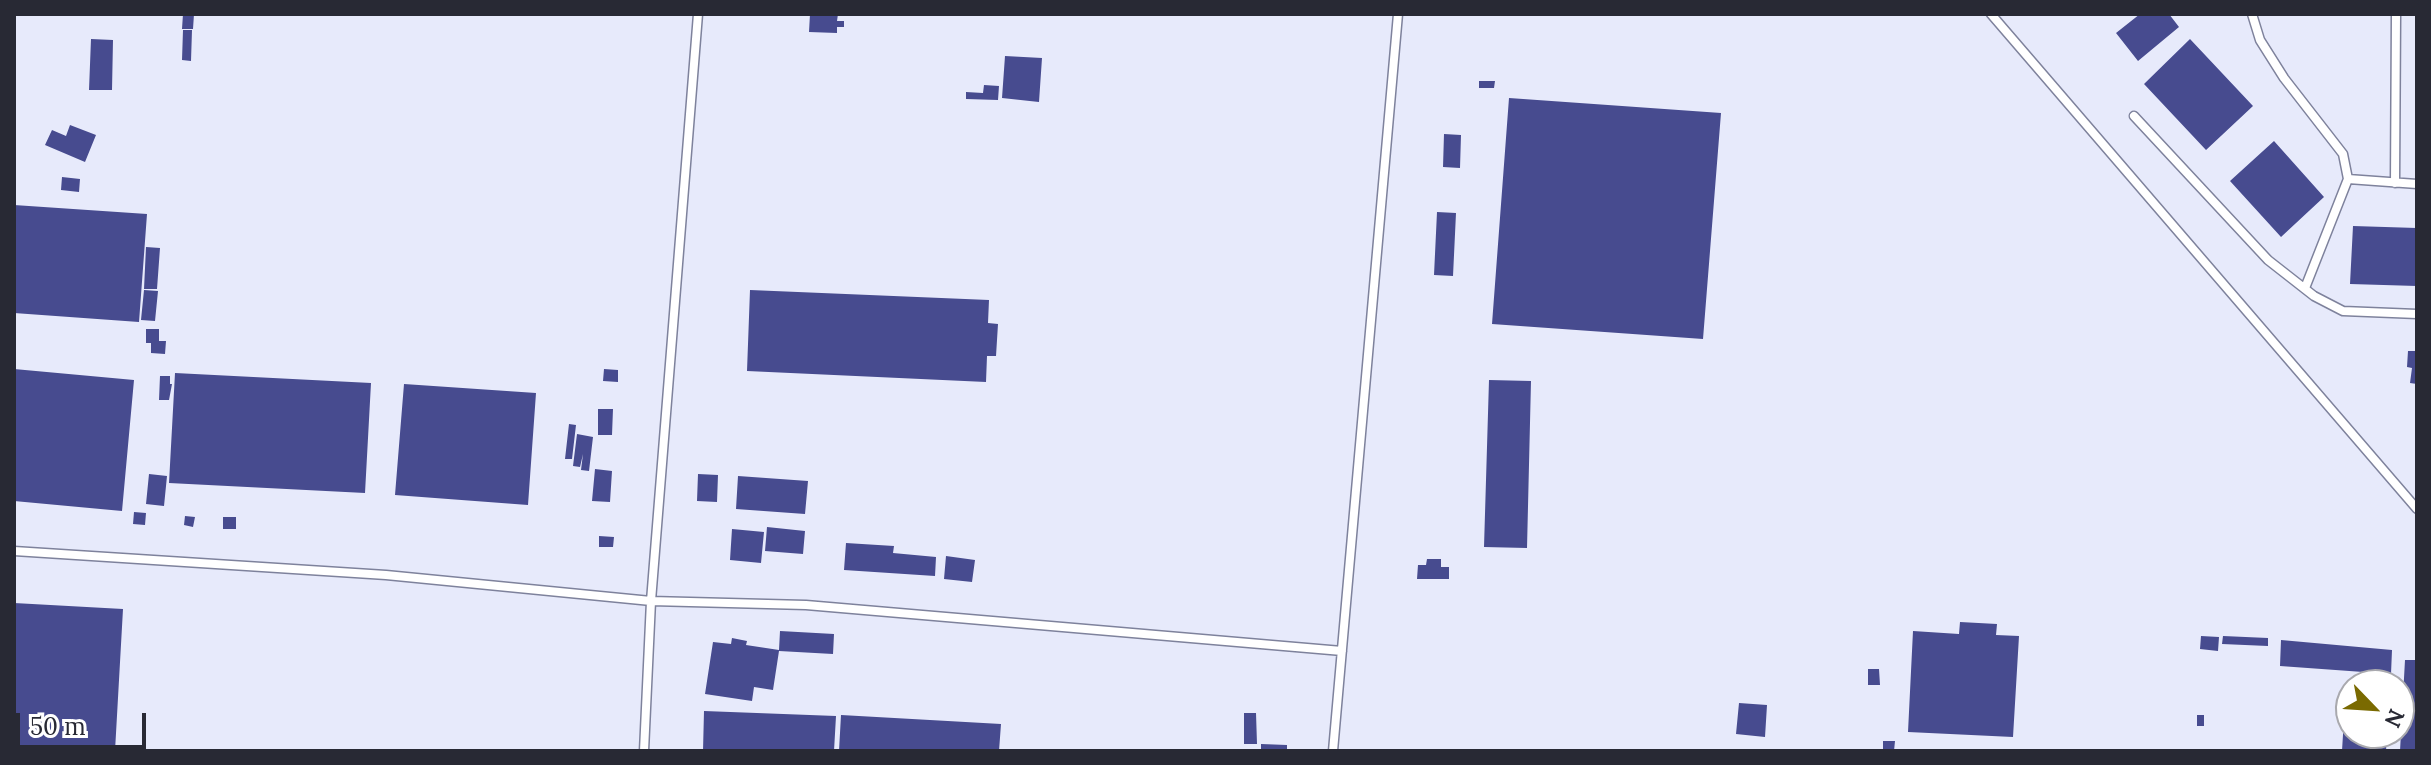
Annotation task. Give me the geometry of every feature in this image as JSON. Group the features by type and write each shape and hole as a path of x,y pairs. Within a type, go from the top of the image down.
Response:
{"lane":[{"path":"644,751 651,601 698,14"},
{"path":"1333,751 1398,14"},
{"path":"1991,14 2417,509"},
{"path":"2252,14 2260,40 2284,78 2343,154 2348,179 2305,288"},
{"path":"2395,183 2396,14"},
{"path":"2134,116 2268,260 2305,288 2343,311 2417,314"},
{"path":"2348,179 2417,184"},
{"path":"14,551 371,574 651,601 806,605 1342,651"}],"building":[{"path":"183,14 194,14 193,29 182,29"},
{"path":"810,14 838,14 837,21 844,21 844,27 837,27 837,33 809,32"},
{"path":"2140,14 2169,14 2179,27 2138,61 2116,33"},
{"path":"183,30 192,30 191,61 182,60"},
{"path":"91,39 113,40 112,90 89,90"},
{"path":"2190,39 2253,106 2206,150 2144,84"},
{"path":"1005,56 1042,58 1039,102 1002,98"},
{"path":"1479,81 1495,81 1494,88 1479,88"},
{"path":"984,85 999,86 998,100 966,99 966,92 983,93"},
{"path":"1509,98 1721,113 1703,339 1492,324"},
{"path":"70,125 96,135 85,162 45,145 52,130 66,136"},
{"path":"1444,134 1461,135 1460,168 1443,167"},
{"path":"2274,141 2324,197 2281,237 2230,181"},
{"path":"62,177 80,179 79,192 61,190"},
{"path":"14,205 147,214 139,322 14,313"},
{"path":"1437,212 1456,213 1453,276 1434,275"},
{"path":"2353,226 2417,228 2417,286 2350,284"},
{"path":"146,247 160,248 157,289 144,289"},
{"path":"144,290 158,291 155,321 141,320"},
{"path":"750,290 989,300 988,323 998,324 996,356 987,356 986,382 747,371"},
{"path":"146,329 159,329 159,341 166,341 165,354 151,353 151,343 146,343"},
{"path":"2408,351 2417,351 2417,384 2410,383 2412,368 2407,367"},
{"path":"14,369 134,380 122,511 14,501"},
{"path":"604,369 618,370 618,382 603,381"},
{"path":"175,373 371,383 365,493 169,483"},
{"path":"160,376 170,376 169,400 159,400"},
{"path":"1489,380 1531,381 1527,548 1484,547"},
{"path":"404,384 536,393 528,505 395,495"},
{"path":"598,409 613,409 612,435 598,435"},
{"path":"569,424 576,425 572,459 565,459"},
{"path":"577,434 593,437 589,471 581,470 583,454 580,467 573,466"},
{"path":"595,469 612,471 610,502 592,501"},
{"path":"149,474 167,476 164,506 146,504"},
{"path":"698,474 718,475 717,502 697,501"},
{"path":"738,476 808,481 805,514 736,509"},
{"path":"134,512 146,513 145,525 133,524"},
{"path":"185,516 195,517 193,527 184,525"},
{"path":"223,517 236,517 236,529 223,529"},
{"path":"767,527 805,531 803,554 765,551"},
{"path":"732,529 764,532 761,563 730,560"},
{"path":"599,536 614,537 613,547 599,547"},
{"path":"846,543 894,546 893,553 936,557 935,576 844,570"},
{"path":"946,556 975,560 972,582 944,579"},
{"path":"1427,559 1441,559 1441,567 1449,567 1449,579 1417,579 1418,565 1426,565"},
{"path":"14,603 123,609 115,751 14,751"},
{"path":"1960,622 1997,624 1996,635 2019,636 2013,737 1908,732 1913,631 1959,634"},
{"path":"780,631 834,634 833,654 779,651 773,690 754,687 752,701 705,694 713,642 731,644 732,638 747,641 746,645 779,650"},
{"path":"2201,636 2219,637 2218,651 2200,649"},
{"path":"2223,636 2268,638 2268,646 2222,644"},
{"path":"2281,640 2392,650 2391,669 2335,670 2280,666"},
{"path":"2405,660 2417,660 2417,751 2400,751 2415,749 2415,669 2405,669"},
{"path":"1868,669 1879,669 1880,685 1868,685"},
{"path":"1739,703 1767,705 1765,737 1736,734"},
{"path":"704,711 836,716 834,751 703,751"},
{"path":"1244,713 1256,713 1257,744 1244,744"},
{"path":"841,715 1001,724 999,751 839,751"},
{"path":"2197,715 2204,715 2204,726 2197,726"},
{"path":"1883,741 1895,741 1894,751 1883,751"},
{"path":"1261,744 1287,745 1287,751 1261,751"},
{"path":"2342,749 2386,749 2386,751"}]}
